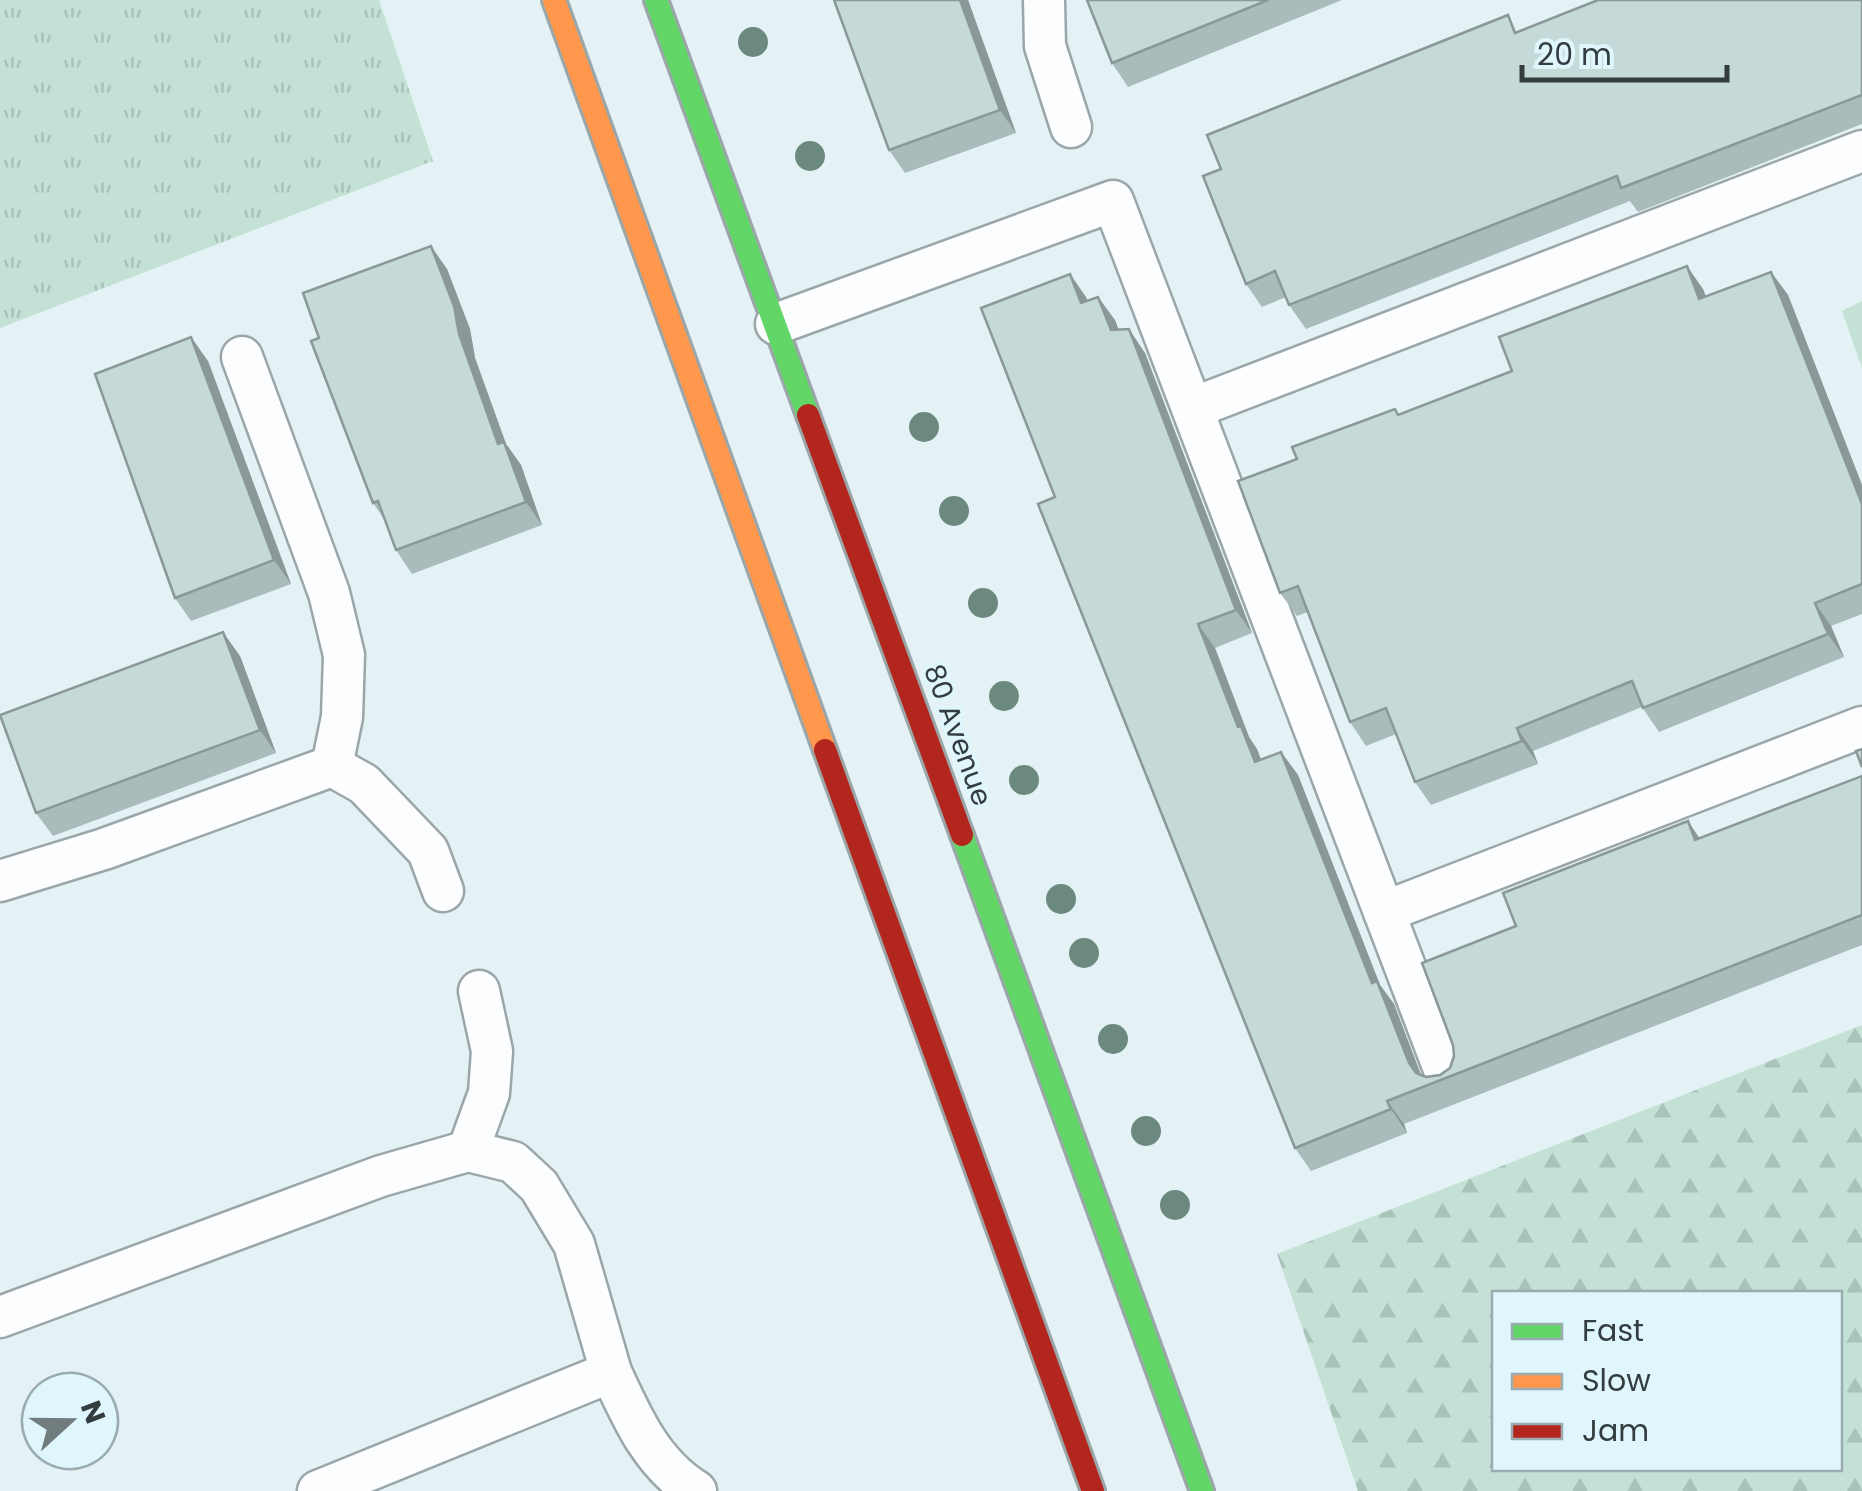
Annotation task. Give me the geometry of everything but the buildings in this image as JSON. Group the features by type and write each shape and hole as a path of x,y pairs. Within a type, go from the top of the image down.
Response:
{"main road":[{"path":"554,0 1093,1491"},
{"name":"80 Avenue","path":"656,0 1202,1491"}],"lane":[{"path":"1044,0 1045,46 1072,127"},
{"path":"1192,408 1862,151"},
{"path":"776,324 1113,200 1447,1077"},
{"path":"242,357 329,594 344,654 342,717 332,766"},
{"path":"1384,912 1862,727"},
{"path":"0,881 104,850 332,766 364,784 428,851 443,891"},
{"path":"468,1151 489,1093 492,1051 479,992"},
{"path":"0,1317 380,1176 468,1151 513,1162 539,1186 574,1244 610,1372 640,1434 681,1482 696,1491"},
{"path":"318,1491 610,1372"}],"green space":[{"path":"0,0 379,0 433,161 0,328"},
{"path":"1862,301 1862,368 1842,311"},
{"path":"1862,1025 1862,1491 1358,1491 1277,1254"}],"traffic: fast":[{"path":"656,0 808,415"},
{"path":"962,835 1202,1491"}],"traffic: slow":[{"path":"554,0 825,750"}],"traffic: jam":[{"path":"808,415 962,835"},
{"path":"825,750 1093,1491"}]}
